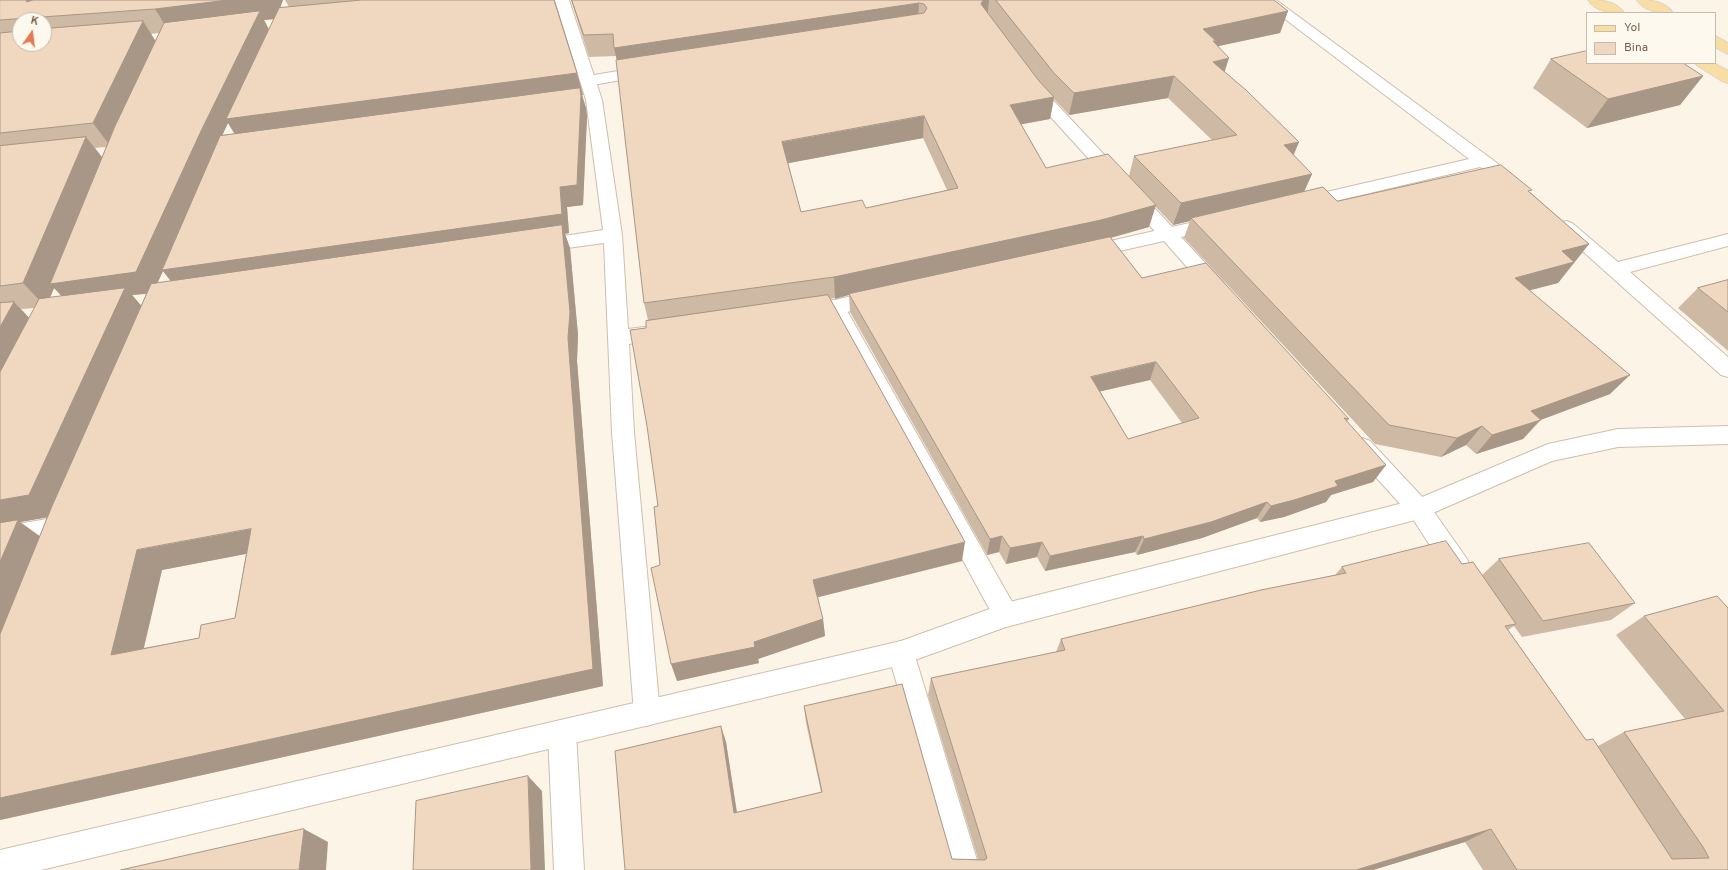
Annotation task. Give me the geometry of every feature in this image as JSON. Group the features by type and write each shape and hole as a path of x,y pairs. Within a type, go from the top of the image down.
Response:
{"main road":[{"path":"1595,0 1615,12"},
{"path":"1644,0 1664,12"},
{"path":"1716,42 1728,49"},
{"path":"1705,64 1728,78"}],"street":[{"path":"562,0 587,94 613,235 623,432 647,713"},
{"path":"1267,0 1506,178"},
{"path":"587,94 658,70"},
{"path":"1024,74 1043,99 1227,299"},
{"path":"1283,207 1482,161"},
{"path":"1552,215 1616,269 1728,369"},
{"path":"1067,256 1229,220"},
{"path":"519,249 613,235"},
{"path":"1616,269 1728,240"},
{"path":"789,314 835,307 897,293"},
{"path":"835,307 1006,615"},
{"path":"619,338 681,329"},
{"path":"1350,433 1420,509 1472,588"},
{"path":"0,865 56,861 562,733 901,652 1006,615 1420,509 1548,453 1618,438 1728,435"},
{"path":"0,536 68,519 57,548"},
{"path":"901,652 965,870"},
{"path":"562,733 569,870"}],"building":[{"path":"0,0 26,0 27,2 33,0 228,0 155,9 52,16 52,12 12,12 12,19 0,20"},
{"path":"362,0 554,0 577,73 226,119 279,8"},
{"path":"572,0 983,0 981,4 1039,81 1054,97 1010,105 1046,168 1108,154 1156,205 1101,220 834,277 644,303 616,60 924,13 927,8 924,4 919,3 614,48 613,34 584,35","holes":["924,116 958,188 866,208 862,200 801,212 782,142"]},
{"path":"996,0 1274,0 1288,11 1203,29 1216,41 1213,41 1229,58 1213,62 1246,90 1299,142 1284,145 1312,174 1181,203 1134,156 1237,135 1174,76 1074,93 1054,73"},
{"path":"260,11 202,129 136,272 50,284 115,126 164,23"},
{"path":"143,21 93,123 0,133 0,33 12,32 12,52 52,52 52,28"},
{"path":"1586,51 1586,64 1685,64 1703,76 1608,99 1551,59"},
{"path":"580,88 581,96 577,185 560,187 562,214 162,270 220,136"},
{"path":"86,137 23,283 0,286 0,146"},
{"path":"1501,165 1532,190 1528,191 1589,244 1562,251 1574,262 1515,278 1630,375 1531,411 1541,420 1492,435 1482,426 1457,438 1389,425 1191,218 1323,187 1337,201"},
{"path":"562,225 570,312 568,338 593,669 0,798 0,634 52,506 151,284","holes":["251,529 235,618 201,625 199,638 111,655 137,550"]},
{"path":"1110,237 1142,278 1206,263 1349,419 1344,418 1386,465 1335,481 1338,486 1294,500 1271,506 1267,502 1211,522 1144,539 1143,536 1050,556 1042,542 1010,548 1002,536 990,539 849,294","holes":["1156,362 1199,418 1128,439 1091,377"]},
{"path":"1728,280 1728,312 1698,288"},
{"path":"125,288 29,495 0,500 0,372 39,299"},
{"path":"828,295 965,542 813,580 823,619 754,642 755,647 671,664 651,568 660,565 654,507 658,506 647,426 630,330 646,328 646,321"},
{"path":"14,302 0,327 0,303"},
{"path":"18,520 0,562 0,523"},
{"path":"1446,541 1462,564 1473,562 1516,624 1505,626 1586,740 1593,739 1672,859 1709,858 1624,732 1724,711 1644,616 1717,596 1728,608 1728,870 1517,870 1491,829 1356,870 625,870 615,751 721,726 734,813 822,792 804,706 902,684 952,859 985,860 987,858 931,678 1065,650 1061,639 1261,590 1346,573 1342,567"},
{"path":"1589,543 1635,603 1543,621 1499,559"},
{"path":"528,776 531,870 413,870 416,801"},
{"path":"304,829 299,870 121,870"}]}
